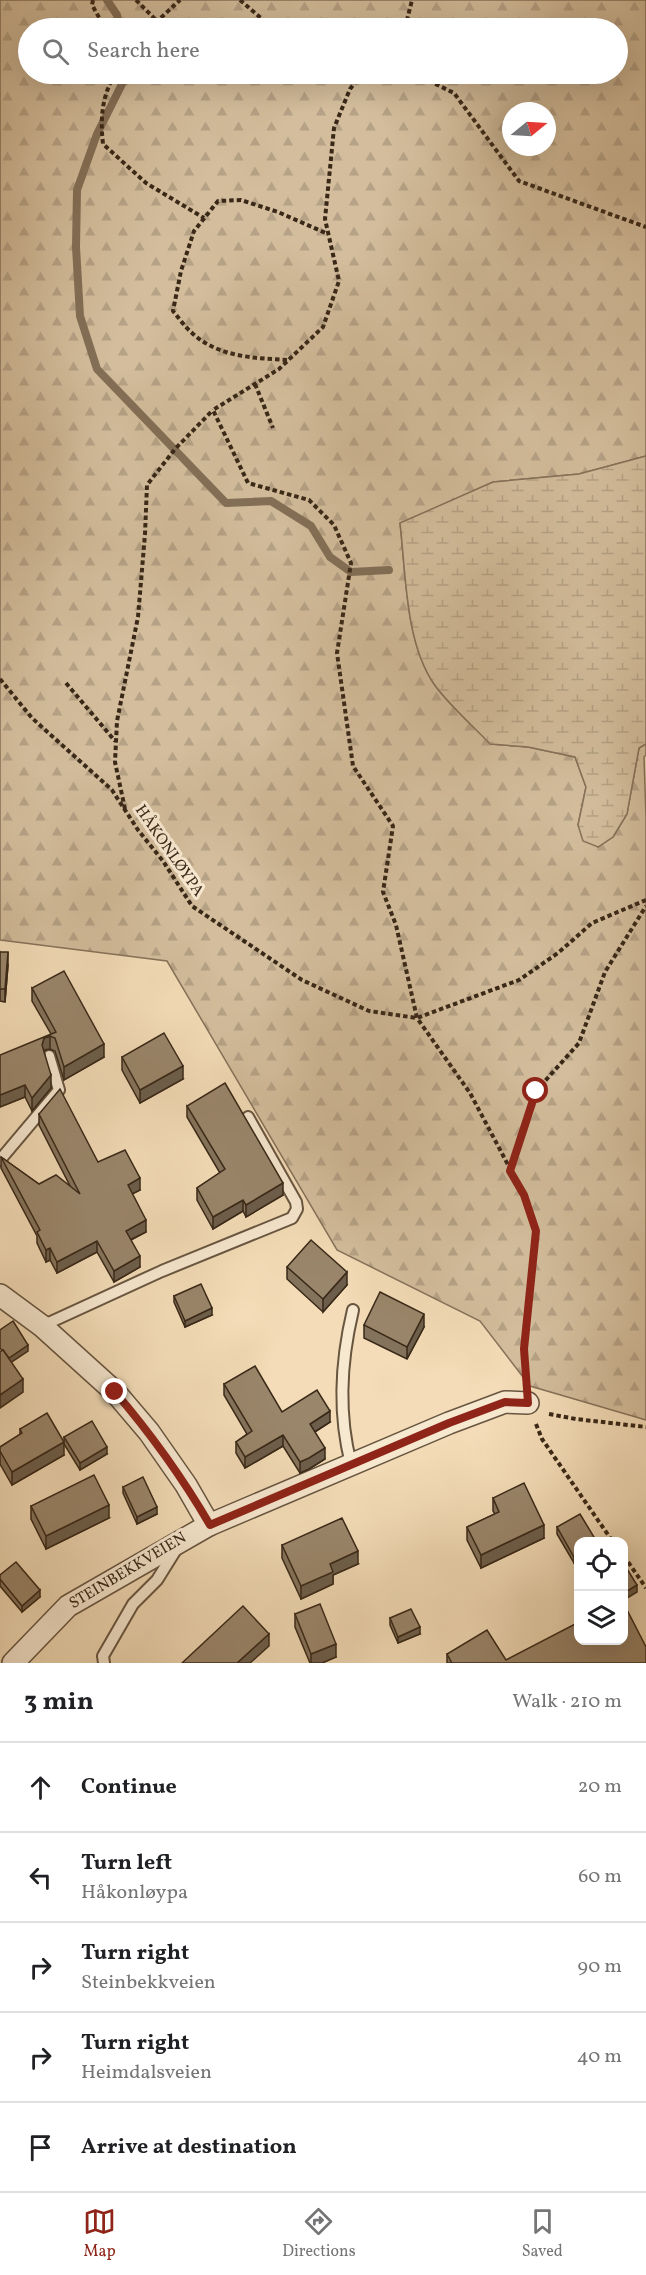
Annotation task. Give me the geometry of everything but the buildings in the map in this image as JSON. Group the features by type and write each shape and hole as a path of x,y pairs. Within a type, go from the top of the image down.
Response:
{"street":[{"path":"0,1295 42,1326 115,1392 149,1432 186,1485 210,1525"},
{"name":"STEINBEKKVEIEN","path":"13,1663 68,1606 184,1538 449,1423 505,1402 528,1403"}],"lane":[{"path":"0,1160 59,1090 49,1056"},
{"path":"42,1326 162,1271 292,1218 297,1209 296,1202 248,1117"},
{"path":"351,1464 345,1431 343,1363 353,1311"},
{"path":"104,1663 103,1656 133,1604 157,1580 184,1538"}],"path":[{"path":"93,0 92,5 99,18"},
{"path":"136,0 154,18"},
{"path":"160,18 180,0"},
{"path":"240,0 261,18"},
{"path":"408,18 412,0"},
{"path":"109,84 100,119 103,144 146,183 204,218"},
{"path":"126,811 115,762 117,721 138,617 147,485 175,449 213,410 279,369 323,327 339,281 326,219 334,128 354,84"},
{"path":"436,84 454,93 519,181 646,227"},
{"path":"287,360 251,358 216,349 192,333 173,311 181,271 194,231 218,201 241,200 278,212 328,234"},
{"path":"255,384 273,428"},
{"path":"213,410 248,483 309,500 334,525 351,563 338,653 353,766 393,826 383,892 396,925 417,1018 470,1093 524,1195 536,1231 524,1349 528,1403 542,1439 611,1537"},
{"name":"HÅKONLØYPA","path":"0,679 32,718 112,790 192,906 302,980 369,1011 417,1018"},
{"path":"66,683 116,742"},
{"path":"417,1018 519,980 558,953 592,923 646,900"},
{"path":"510,1171 536,1091 579,1043 605,972 646,906"},
{"path":"528,1403 542,1412 576,1419 646,1427"},
{"path":"628,1562 646,1588"}],"green space":[{"path":"0,0 646,0 646,456 579,474 493,482 400,524 412,628 424,667 434,684 491,744 528,747 575,757 586,787 578,825 598,847 613,837 627,814 639,748 646,744 644,757 646,817 646,1420 530,1386 480,1321 337,1250 167,961 0,940"},
{"path":"646,456 646,744 639,748 627,814 613,837 598,847 583,841 578,825 586,787 575,757 528,747 490,744 453,707 434,684 424,667 412,628 400,523 493,482 579,474"}],"waterway":[{"path":"107,0 118,18"},
{"path":"122,84 97,134 77,190 76,247 80,316 97,369 226,503 271,501 311,526 330,557 351,572 389,570"}],"route":[{"path":"115,1392 149,1432 186,1485 210,1525 449,1423 505,1402 528,1403 524,1349 536,1231 524,1195 510,1171 536,1091"}]}
